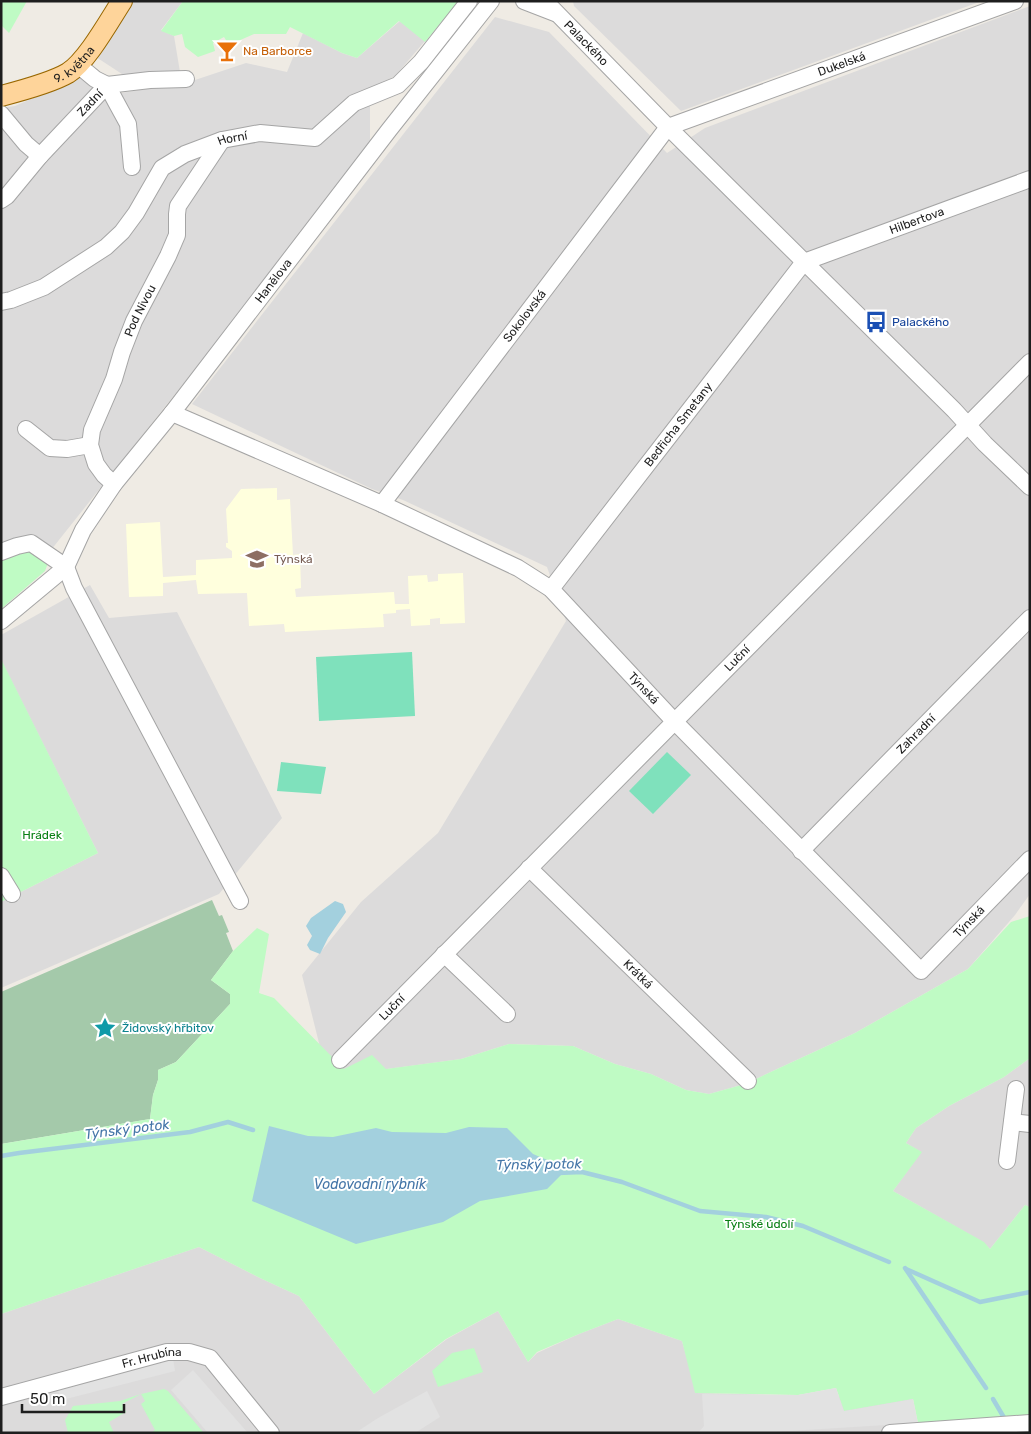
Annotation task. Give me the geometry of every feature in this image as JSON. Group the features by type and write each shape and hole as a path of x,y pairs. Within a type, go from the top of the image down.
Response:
{"main road":[{"name":"9. května","path":"1,96 58,78 68,72 87,53 122,1"}],"street":[{"name":"Horní","path":"1,302 44,287 106,247 122,232 136,213 162,168 185,154 222,140 260,133 315,138 354,104 398,85 421,62 469,1"},
{"name":"Hanělova","path":"66,567 83,530 114,484 172,413 389,130 491,1"},
{"path":"524,1 556,7"},
{"name":"Palackého","path":"545,1 556,7 668,127 1030,487"},
{"name":"Dukelská","path":"668,127 1015,1"},
{"path":"78,64 95,79 107,85 128,124 132,167"},
{"name":"Zadní","path":"1,200 7,196 40,156 107,85 186,78"},
{"path":"1,114 26,144 40,156"},
{"name":"Sokolovská","path":"382,504 668,127"},
{"name":"Pod Nivou","path":"90,445 92,430 114,379 134,321 168,256 177,234 176,214 178,206 222,140"},
{"name":"Hilbertova","path":"804,262 1030,179"},
{"name":"Bedřicha Smetany","path":"551,589 804,262"},
{"name":"Luční","path":"340,1060 1030,362"},
{"name":"Týnská","path":"172,413 382,504 518,568 551,589 675,722 920,971 1030,859"},
{"path":"26,429 50,448 67,449 90,445 96,464 114,484"},
{"path":"1,552 31,543 66,567 79,596 240,901"},
{"path":"1,621 66,567"},
{"name":"Zahradní","path":"801,852 1030,618"},
{"name":"Krátká","path":"529,868 748,1081"},
{"path":"1,876 12,894"},
{"path":"444,954 507,1014"},
{"path":"1007,1161 1016,1088"},
{"path":"1012,1122 1030,1124"},
{"name":"Fr. Hrubína","path":"1,1397 167,1352 189,1352 210,1358 272,1433"},
{"path":"898,1432 1030,1423"}],"shaded area":[{"path":"132,1 183,1 161,30 174,36 180,72 138,78 122,74 96,57"},
{"path":"573,1 982,1 681,111 574,6"},
{"path":"1030,6 1030,894 1015,915 968,969 855,1033 745,1084 709,1094 686,1090 651,1074 615,1064 573,1046 509,1044 461,1059 372,1071 326,1071 302,975 361,902 438,833 566,621 547,567 403,500 372,489 192,404 495,17 549,32 667,153 705,128"},
{"path":"400,21 425,41 395,76 370,89 370,149 51,550 1,564 1,108 15,106 84,76 102,96 189,82 246,63 287,72 303,33 342,53 357,58"},
{"name":"Týnská","path":"277,488 277,500 290,499 293,555 300,554 301,588 295,589 296,597 394,592 395,604 409,604 408,576 427,575 428,582 438,581 438,574 463,573 465,623 440,624 440,618 430,619 430,625 411,626 410,609 396,610 396,613 383,614 384,627 285,632 284,624 249,626 247,593 198,594 196,580 163,583 163,596 129,597 126,524 160,522 163,577 196,575 196,560 232,558 232,551 226,547 226,543 228,543 226,509 241,489"},
{"path":"90,585 109,618 177,612 282,818 219,894 1,988 1,902 98,853 1,660 1,635"},
{"name":"Židovský hřbitov","path":"212,900 219,916 222,915 229,932 226,933 233,951 211,980 230,994 230,1004 176,1062 158,1070 158,1080 153,1095 150,1119 1,1144 1,992"},
{"path":"1030,1058 1030,1207 1025,1205 990,1249 983,1242 893,1191 921,1152 906,1143 916,1128 949,1106 1004,1077"},
{"path":"199,1247 299,1296 374,1394 447,1339 498,1311 528,1362 537,1353 618,1319 682,1341 697,1393 913,1399 890,1433 1,1433 1,1314"},
{"path":"173,1358 175,1371 62,1400 56,1386"},
{"path":"193,1370 248,1433 208,1433 171,1390"},
{"path":"836,1388 844,1411 913,1399 918,1423 760,1433 698,1433 704,1426 702,1394 798,1395"},
{"path":"427,1391 440,1417 415,1433 355,1433 378,1418"}],"green space":[{"path":"1,1 27,1 9,33 1,25"},
{"path":"183,1 459,1 425,42 399,21 357,58 342,53 290,27 286,34 254,34 229,45 224,37 213,43 215,51 198,57 185,47 182,34 174,36 161,31"},
{"path":"28,550 48,563 45,571 1,609 1,559"},
{"path":"412,652 415,716 319,721 316,657"},
{"name":"Hrádek","path":"1,659 98,853 1,902"},
{"path":"667,752 691,775 653,814 629,791"},
{"path":"281,762 326,767 321,794 277,791"},
{"name":"Týnské údolí","path":"1030,916 1030,1058 1004,1077 949,1106 916,1128 906,1143 922,1152 893,1191 984,1242 990,1249 1025,1205 1030,1207 1030,1433 920,1433 913,1399 844,1411 836,1388 798,1395 695,1393 682,1341 618,1319 537,1352 528,1362 498,1311 446,1339 374,1394 299,1296 199,1247 1,1314 1,1144 150,1119 153,1095 158,1080 158,1070 176,1062 230,1004 230,994 211,980 233,951 257,928 269,934 259,993 274,998 344,1069 372,1055 386,1069 461,1059 509,1044 573,1046 615,1064 651,1074 686,1090 709,1094 745,1084 855,1033 968,969 1011,922"},
{"path":"474,1348 483,1372 438,1387 432,1371 452,1353"},
{"path":"164,1389 168,1391 204,1433 151,1433 155,1430 141,1404 145,1401 141,1394"},
{"path":"141,1394 122,1404 126,1412 109,1422 114,1433 68,1433 65,1420 73,1406 120,1401"}],"water":[{"path":"335,901 343,904 346,912 328,938 320,954 310,950 307,945 312,936 306,926 311,918"},
{"name":"Vodovodní rybník","path":"269,1126 308,1136 333,1137 376,1128 392,1132 446,1133 469,1127 507,1128 533,1154 564,1167 562,1174 547,1189 480,1201 443,1222 356,1244 252,1201"}],"waterway":[{"name":"Týnský potok","path":"1,1156 190,1132 228,1122 253,1130"},
{"name":"Týnský potok","path":"558,1173 582,1172 622,1182 700,1211 766,1217 803,1226 889,1262"},
{"path":"905,1268 986,1388"},
{"name":"Týnský potok","path":"906,1269 980,1302 1030,1292"},
{"path":"993,1399 1006,1421"}],"place":[{"name":"Na Barborce","path":"227,51"},
{"name":"Palackého","path":"876,322"},
{"name":"Týnská","path":"257,559"},
{"name":"Židovský hřbitov","path":"105,1028"}]}
